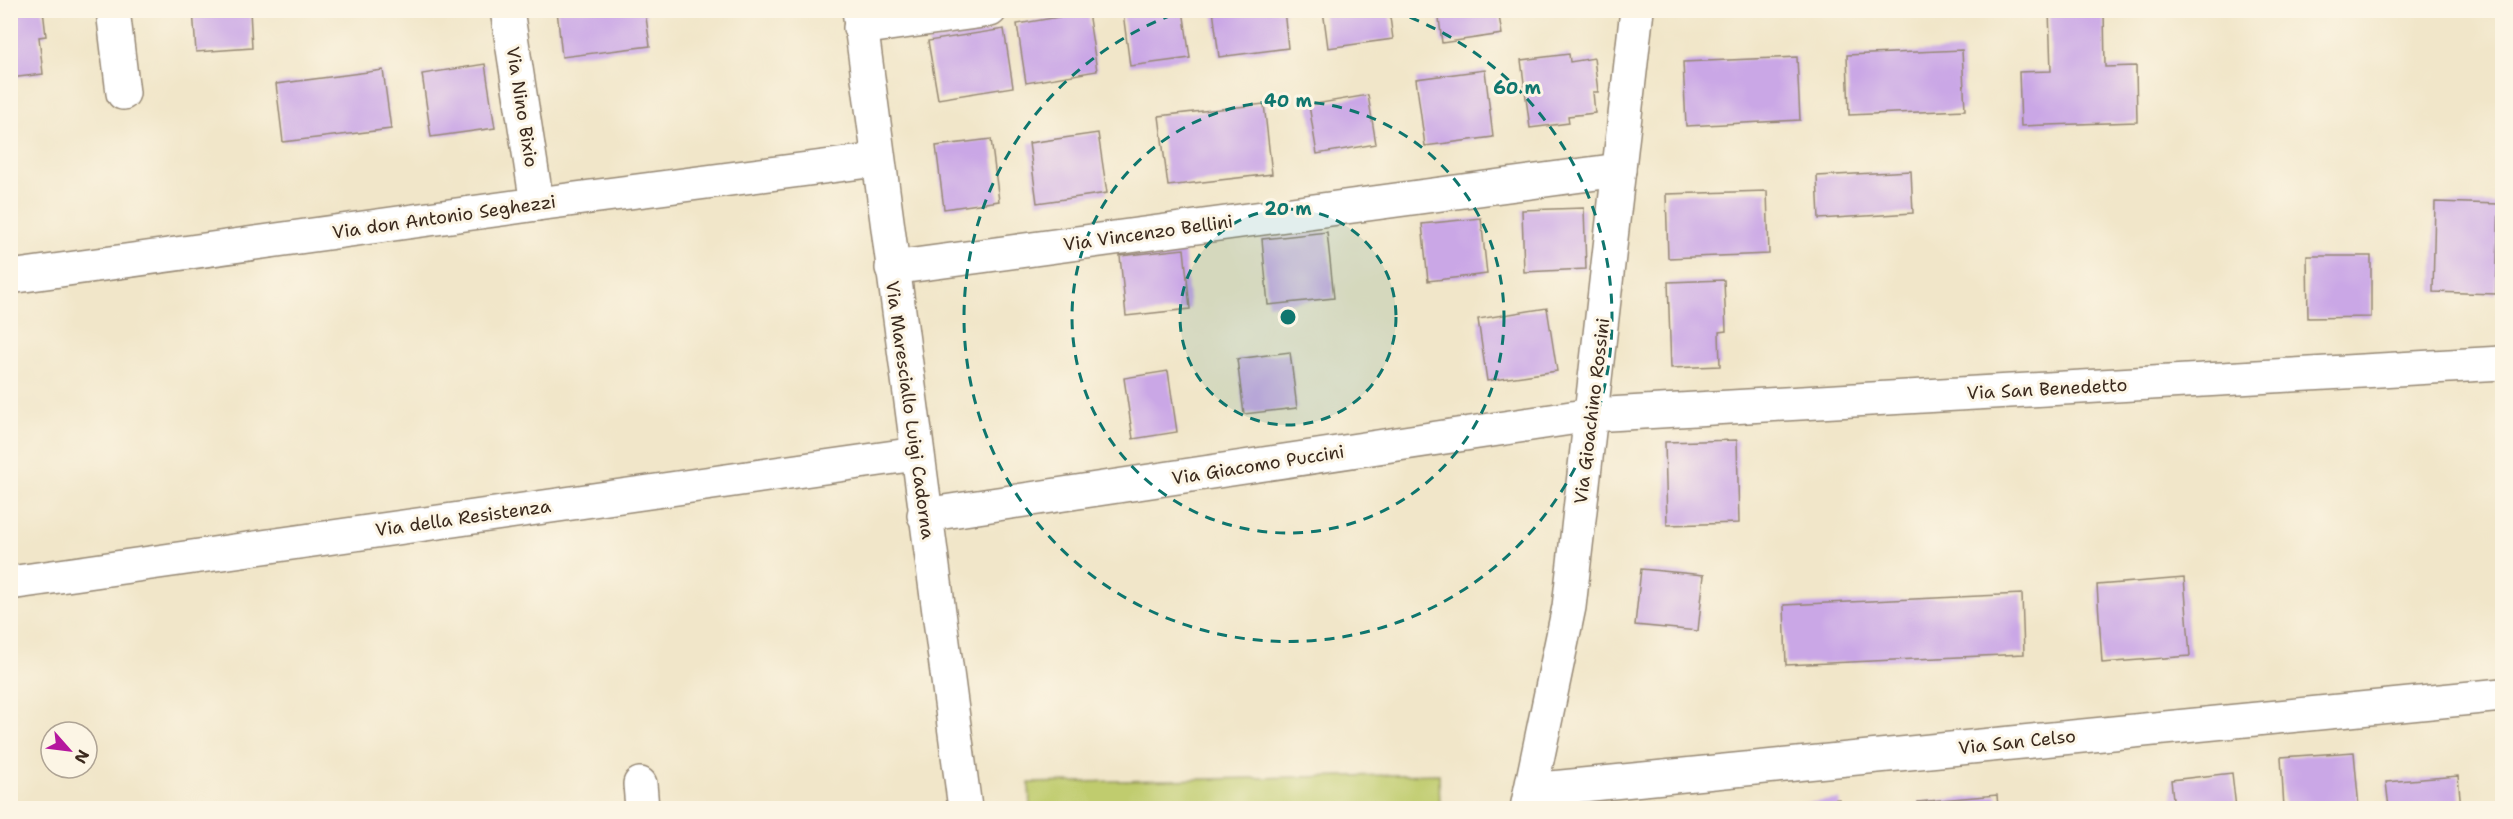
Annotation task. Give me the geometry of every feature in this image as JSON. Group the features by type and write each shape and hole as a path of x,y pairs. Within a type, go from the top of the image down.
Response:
{"street":[{"path":"113,10 123,93"},
{"name":"Via Nino Bixio","path":"507,10 537,204"},
{"path":"859,20 990,10"},
{"name":"Via Gioachino Rossini","path":"1529,799 1569,607 1637,10"},
{"name":"Via Maresciallo Luigi Cadorna","path":"859,20 965,808"},
{"name":"Via don Antonio Seghezzi","path":"10,277 537,204 877,160"},
{"name":"Via Vincenzo Bellini","path":"892,268 1619,170"},
{"name":"Via San Benedetto","path":"1591,415 2502,363"},
{"name":"Via Giacomo Puccini","path":"924,515 1591,415"},
{"name":"Via della Resistenza","path":"10,583 916,454"},
{"name":"Via San Celso","path":"1529,799 2502,695"}],"green space":[{"path":"1439,774 1440,808 1030,808 1029,783"}],"building":[{"path":"10,10 43,10 46,36 39,37 43,74 10,78"},
{"path":"193,10 250,10 252,48 196,52"},
{"path":"557,10 645,10 650,46 562,57"},
{"path":"1142,10 1183,10 1190,58 1130,66 1123,13"},
{"path":"1213,10 1284,10 1288,48 1219,57"},
{"path":"1323,10 1389,10 1393,39 1328,48"},
{"path":"1438,10 1498,10 1502,34 1442,43"},
{"path":"1554,10 1569,10 1569,12 1554,14"},
{"path":"2049,10 2104,10 2105,67 2136,66 2137,122 2021,126 2019,72 2051,71"},
{"path":"1088,12 1097,71 1026,83 1017,24"},
{"path":"1004,29 1013,87 938,99 928,41"},
{"path":"1962,50 1965,110 1849,115 1847,55"},
{"path":"1569,54 1570,62 1594,58 1598,92 1593,92 1595,113 1568,116 1569,123 1530,128 1521,60"},
{"path":"1797,57 1800,120 1686,126 1683,62"},
{"path":"485,64 495,128 431,137 422,74"},
{"path":"383,70 391,129 283,142 276,84"},
{"path":"1485,70 1493,137 1425,146 1416,79"},
{"path":"1368,95 1376,144 1317,154 1309,105"},
{"path":"1264,104 1272,174 1168,186 1159,116"},
{"path":"1098,133 1107,193 1037,203 1029,143"},
{"path":"991,139 999,201 944,209 936,146"},
{"path":"1911,171 1913,213 1819,219 1817,176"},
{"path":"1767,191 1769,254 1668,258 1666,194"},
{"path":"2435,202 2499,204 2496,294 2433,292"},
{"path":"1584,208 1586,269 1524,272 1522,210"},
{"path":"1481,218 1487,274 1428,281 1422,224"},
{"path":"1327,232 1334,298 1268,305 1262,239"},
{"path":"1184,249 1190,309 1126,316 1120,256"},
{"path":"2307,256 2371,256 2371,317 2308,318"},
{"path":"1724,280 1726,331 1719,332 1720,366 1671,368 1668,282"},
{"path":"1547,308 1557,371 1487,381 1478,319"},
{"path":"1290,352 1297,408 1244,414 1237,359"},
{"path":"1168,371 1177,432 1133,439 1124,378"},
{"path":"1737,440 1739,523 1667,525 1665,442"},
{"path":"1641,569 1704,575 1698,631 1635,625"},
{"path":"2184,578 2190,656 2102,663 2097,585"},
{"path":"2022,594 2024,654 1786,665 1784,605"},
{"path":"2354,752 2359,808 2284,808 2281,757"},
{"path":"2232,773 2236,808 2174,808 2171,780"},
{"path":"2458,776 2461,808 2389,808 2386,782"},
{"path":"1997,795 1998,808 1919,808 1918,802"},
{"path":"1839,799 1840,808 1771,808 1771,807"}]}
